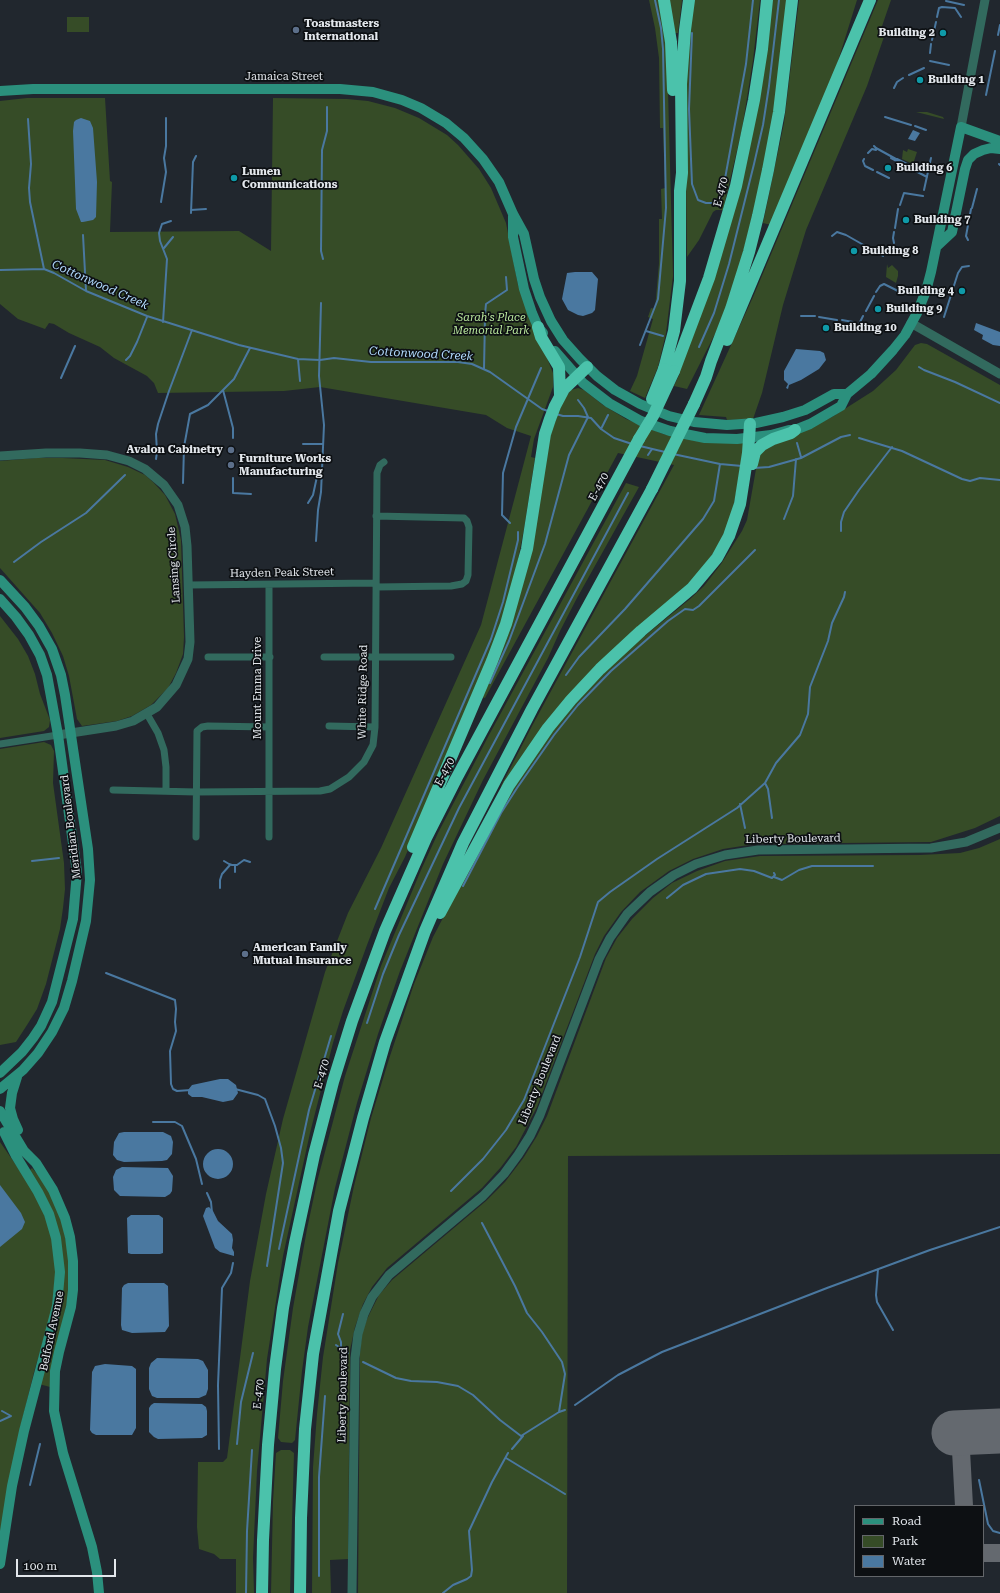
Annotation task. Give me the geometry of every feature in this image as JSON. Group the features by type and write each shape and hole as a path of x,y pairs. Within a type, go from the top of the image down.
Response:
{"highway":[{"path":"664,0 671,42 675,173 680,191"},
{"path":"669,370 679,294 681,259 681,84 689,0"},
{"name":"E-470","path":"262,1593 264,1504 270,1422 279,1341 289,1276 308,1182 327,1106 346,1040 376,953 412,868 447,795 639,439 639,427 656,392 669,370 710,278 736,186 748,133 757,82 767,0"},
{"path":"300,1593 302,1489 307,1405 316,1339 330,1259 345,1187 367,1103 389,1030 421,941 453,865 488,792 652,489 706,377 748,252 767,178 782,91 792,0"},
{"path":"841,69 861,0"},
{"path":"706,377 716,365 728,338 870,0"},
{"path":"538,327 541,337 559,367 560,394"},
{"path":"376,953 376,934 492,662 506,624 528,545 547,427 560,394 576,376 587,367"},
{"path":"421,941 436,920 509,785 548,728 571,700 600,669 641,631 697,583 714,562 729,536 746,488 751,453 749,438 750,424"},
{"path":"751,453 765,443 795,430"}],"main road":[{"name":"Jamaica Street","path":"0,91 27,89 340,89 378,93 397,98 421,108 442,120 460,134 478,152 492,170 524,234 532,274 548,315 568,346 587,367 626,396 668,416 689,421 712,424 750,424 775,420 796,413 834,394 847,394"},
{"path":"961,127 1000,141"},
{"name":"Jamaica Street","path":"513,214 513,237 521,280 538,327 559,357 586,386 630,416 683,435 728,440 795,430 814,422 841,406 847,394 871,374 890,355 903,338 927,286 961,127"},
{"path":"936,246 952,232 968,160 974,154 983,150 990,148 1000,149"},
{"name":"Meridian Boulevard","path":"0,580 35,620 50,646 61,675 71,733 90,880 88,912 72,981 64,1008 45,1044 34,1059 0,1089"},
{"name":"Meridian Boulevard","path":"0,599 27,631 40,655 50,687 76,864 76,895 73,919 55,993 47,1015 28,1045 0,1073"},
{"path":"17,1075 11,1096 11,1114 36,1164"},
{"name":"Belford Avenue","path":"0,1111 24,1151 36,1164 52,1190 68,1228 74,1270 72,1294 55,1371 54,1411 63,1453 92,1547 99,1593"},
{"name":"Belford Avenue","path":"0,1125 13,1146 16,1156 40,1195 50,1218 58,1251 60,1278 56,1309 38,1372 19,1454 0,1564"},
{"path":"0,1138 16,1156"}],"street":[{"path":"961,127 985,0"},
{"path":"911,323 1000,374"},
{"name":"Lansing Circle","path":"0,456 56,453 103,455 125,459 145,470 166,488 174,499 181,513 186,534 190,639 188,659 172,691 162,703 147,714 121,725 58,735"},
{"name":"White Ridge Road","path":"113,790 166,790 196,792 320,791 330,788 349,777 361,766 371,751 375,727 377,473 380,465 384,462"},
{"name":"Hayden Peak Street","path":"189,585 451,586 462,584 466,581 468,575 469,527 464,518 376,516"},
{"name":"Mount Emma Drive","path":"269,585 269,837"},
{"path":"208,657 270,657"},
{"path":"324,657 451,657"},
{"path":"147,714 158,733 164,750 166,790"},
{"path":"196,837 197,731 208,726 269,727"},
{"path":"328,726 375,727"},
{"path":"0,744 58,735"},
{"name":"Liberty Boulevard","path":"352,1593 355,1358 358,1334 364,1314 377,1289 392,1272 483,1196 504,1174 518,1155 540,1116 599,959 610,938 627,914 650,892 674,875 696,864 728,854 758,850 931,848 963,842 1000,828"}],"green space":[{"path":"649,0 660,0 667,53 673,276 666,333 658,367 645,398 630,391 637,376 653,319 648,317 651,308 655,309 659,263 659,219 662,219 661,189 665,188 663,128 660,128 659,58"},
{"path":"668,0 682,0 678,33 674,33"},
{"path":"694,0 760,0 753,60 742,129 723,210 716,210 713,212 699,240 687,257 686,64"},
{"path":"771,0 787,0 775,108 762,176 741,261 720,324 687,389 674,386 717,271"},
{"path":"799,0 857,0 833,77 771,225 763,223 784,123"},
{"path":"878,0 891,0 880,32 885,34 867,86 806,230 783,305 762,393 753,419 727,420 726,417 699,415 753,297"},
{"path":"67,17 89,17 89,32 67,32"},
{"name":"Sarah's Place Memorial Park","path":"27,98 105,98 110,181 112,182 110,232 239,231 271,251 273,98 347,99 368,101 395,108 419,118 447,135 458,145 479,169 491,188 506,223 518,285 553,373 553,387 534,439 531,457 535,458 524,529 511,595 484,670 405,857 389,888 367,945 333,1043 310,1133 283,1256 267,1359 257,1471 253,1558 254,1593 236,1593 236,1559 220,1559 214,1554 199,1549 197,1527 198,1462 223,1462 227,1458 250,1281 266,1194 283,1119 325,972 348,913 381,848 481,625 531,436 507,428 486,415 320,387 284,391 158,393 154,383 147,376 114,358 100,347 69,333 54,324 49,323 45,329 18,319 0,304 0,101"},
{"path":"916,112 927,112 943,117 944,119"},
{"path":"908,149 917,152 913,164 902,159 903,150 907,152"},
{"path":"887,264 888,268 892,265 898,271 896,283 886,277"},
{"path":"921,343 927,344 1000,385 1000,816 975,828 931,842 755,844 723,849 693,859 669,871 640,892 621,912 604,936 595,954 537,1107 516,1147 501,1167 482,1188 387,1268 372,1287 363,1304 355,1327 350,1350 348,1559 330,1560 331,1593 312,1593 313,1467 317,1414 323,1357 338,1263 354,1186 371,1118 414,984 433,937 503,803 563,715 625,652 704,586 721,564 742,531 747,520 759,452 832,417 873,391 896,370 915,345"},
{"path":"578,388 584,390 603,405 626,419 663,434 702,442 743,443 744,445 737,488 731,518 719,545 699,574 647,620 503,789 501,786 532,726 674,465 618,453 485,698 481,697 501,648 549,437 564,399 571,390"},
{"path":"36,458 105,460 128,467 145,475 153,482 165,495 175,514 181,540 184,637 183,654 176,673 168,688 151,705 132,716 117,721 82,726 77,719 69,676 63,656 52,633 40,613 0,568 0,461"},
{"path":"626,483 639,487 577,598 548,658 483,780 443,864 400,971 378,1034 357,1103 335,1188 308,1327 295,1440 292,1443 281,1442 278,1438 283,1381 293,1308 307,1229 317,1182 345,1076 381,966 438,833 489,735"},
{"path":"0,616 18,639 28,656 35,674 40,694 50,720 49,727 44,731 0,738"},
{"path":"44,742 51,745 54,751 53,783 64,863 65,889 60,929 46,984 37,1009 16,1042 0,1045 0,749"},
{"path":"1000,839 1000,1154 568,1156 567,1593 358,1593 360,1353 362,1333 367,1319 379,1295 392,1280 486,1201 505,1182 524,1157 547,1116 606,958 617,938 632,919 653,898 672,883 697,871 725,861 760,856 920,855 960,853 979,848"},
{"path":"0,1142 32,1188 39,1201 51,1232 56,1267 52,1310 34,1372 20,1429 0,1537"},
{"path":"32,1168 53,1198 63,1226 69,1257 68,1296 50,1387 39,1384 63,1269 30,1170"},
{"path":"281,1450 290,1450 294,1453 290,1593 271,1593 273,1501 276,1453"}],"water":[{"path":"81,118 90,121 93,128 97,182 96,217 93,220 83,222 81,222 76,209 73,131 74,122"},
{"path":"913,130 920,133 915,141 908,139"},
{"path":"592,272 598,279 595,310 592,313 583,316 568,310 562,299 567,273"},
{"path":"976,323 1000,332 1000,346 993,345 982,339 983,335 974,330"},
{"path":"796,349 820,351 824,353 826,360 819,369 801,380 789,385 788,389 786,388 788,384 784,380 784,371"},
{"path":"220,1079 228,1079 236,1085 238,1093 233,1100 223,1102 202,1097 192,1097 188,1094 188,1090 192,1085"},
{"path":"163,1132 171,1136 173,1142 172,1154 167,1160 124,1162 117,1160 113,1155 114,1142 119,1133"},
{"path":"218,1149 224,1150 232,1158 232,1170 224,1178 218,1179 212,1178 204,1170 203,1164 204,1158 212,1150"},
{"path":"122,1167 168,1168 173,1176 172,1191 165,1197 120,1196 114,1190 113,1177 116,1170"},
{"path":"0,1185 21,1213 25,1222 22,1229 0,1247"},
{"path":"209,1207 213,1211 218,1221 232,1234 232,1248 234,1256 220,1252 215,1248 203,1216 206,1208"},
{"path":"131,1215 159,1215 163,1218 163,1253 128,1253 127,1218"},
{"path":"128,1283 164,1283 168,1286 169,1326 165,1332 132,1333 122,1330 122,1288"},
{"path":"157,1358 198,1359 203,1361 208,1370 208,1389 206,1395 199,1398 157,1398 152,1396 149,1389 149,1368 151,1363"},
{"path":"105,1364 132,1366 136,1369 136,1428 132,1435 96,1435 90,1430 92,1372 95,1366"},
{"path":"154,1403 202,1404 206,1407 207,1411 207,1435 202,1438 158,1439 154,1437 149,1432 149,1408"}],"waterway":[{"path":"640,345 658,299 666,208 663,49 661,28 655,0"},
{"path":"692,33 689,109 692,184 698,200 706,203 717,203 722,195 746,64 753,0"},
{"path":"699,347 714,313 729,264 763,125 779,0"},
{"path":"946,1 964,5"},
{"path":"937,17 939,8 942,7 955,8 961,17"},
{"path":"932,40 936,22"},
{"path":"998,35 1000,25"},
{"path":"930,53 931,44"},
{"path":"986,95 995,51"},
{"path":"930,61 949,65"},
{"path":"909,75 924,68"},
{"path":"894,88 897,82 903,78"},
{"path":"323,259 321,251 322,150 327,131 327,107"},
{"path":"885,117 911,125"},
{"path":"161,202 166,172 164,158 166,146 166,118"},
{"path":"28,119 31,164 29,188 30,202 44,269"},
{"path":"915,126 926,130"},
{"path":"874,146 896,159"},
{"path":"868,153 872,149 876,150"},
{"path":"191,213 193,162 196,156"},
{"path":"891,158 927,177"},
{"path":"924,190 931,158"},
{"path":"864,159 863,161 865,166 873,170"},
{"path":"897,159 913,167 915,165"},
{"path":"877,172 889,178"},
{"path":"972,208 977,189"},
{"path":"900,205 904,193 923,196"},
{"path":"191,210 206,209"},
{"path":"895,228 898,209"},
{"path":"968,240 966,236 971,209"},
{"path":"163,322 167,259 160,241 159,233 162,224 171,221"},
{"path":"832,236 837,232 846,235 883,256"},
{"path":"894,232 894,243"},
{"path":"83,235 86,291"},
{"path":"164,248 173,237"},
{"path":"944,317 958,273 962,267 969,266"},
{"name":"Cottonwood Creek","path":"0,270 44,269 86,291 147,316 239,345 298,359 320,360 334,358 371,362 458,362 472,364 490,372 542,409 548,411"},
{"path":"485,314 486,304 507,290 506,277"},
{"path":"876,292 880,286 884,284 900,292"},
{"path":"866,311 874,296"},
{"path":"316,541 321,492 324,425 319,376 321,303"},
{"path":"801,316 815,316"},
{"path":"859,324 863,316"},
{"path":"126,360 130,356 137,342 147,317"},
{"path":"819,317 837,320"},
{"path":"484,369 485,318"},
{"path":"842,320 853,322 852,329"},
{"path":"156,459 156,434 158,424 192,330"},
{"path":"646,331 663,336"},
{"path":"61,378 75,346"},
{"path":"183,483 184,447 190,414 208,405 234,379 250,348"},
{"path":"298,359 300,381"},
{"path":"919,367 1000,403"},
{"path":"510,523 502,515 503,473 516,427 541,368"},
{"path":"223,390 233,428 233,438"},
{"path":"490,683 509,641 545,544 569,455 588,417 578,400"},
{"name":"Cottonwood Creek","path":"556,414 591,418 601,429 614,438 632,444"},
{"path":"601,429 608,415"},
{"name":"Cottonwood Creek","path":"754,468 769,467 801,458 841,437 850,435"},
{"name":"Cottonwood Creek","path":"859,438 902,451 962,479 970,481 980,478 1000,480"},
{"path":"797,443 801,457"},
{"path":"303,444 323,444"},
{"name":"Cottonwood Creek","path":"640,446 665,452"},
{"path":"841,531 841,522 844,512 892,447"},
{"name":"Cottonwood Creek","path":"648,455 652,449"},
{"name":"Cottonwood Creek","path":"673,454 720,464 742,466"},
{"path":"784,519 793,496 796,459"},
{"path":"566,675 579,657 625,609 703,519 714,501 720,464"},
{"path":"308,503 313,495 318,472 322,472"},
{"path":"14,562 41,542 86,513 125,475"},
{"path":"233,478 233,493 251,494"},
{"path":"367,1023 383,974 399,935 459,808 628,493"},
{"path":"375,909 491,639 503,602 518,540 518,532"},
{"path":"463,886 501,813 554,735 578,705 611,671 668,621 685,609 693,610 699,606 755,550"},
{"path":"451,1191 483,1159 506,1130 524,1100 580,957 598,902 657,859 737,808 765,783 776,763 800,735 808,714 810,687 828,641 832,623 845,592"},
{"path":"765,783 768,789 772,818"},
{"path":"740,804 745,828"},
{"path":"32,861 59,858"},
{"path":"224,861 232,865 237,865 244,860 250,862"},
{"path":"220,888 222,874 230,865"},
{"path":"235,865 235,872"},
{"path":"774,877 782,880 799,870 812,866 873,866"},
{"path":"667,898 683,885 706,874 740,869 754,871 772,878 775,875 774,873"},
{"path":"106,973 175,1000 176,1031 170,1051 171,1084 173,1089 177,1091 191,1090"},
{"path":"279,1249 309,1110 331,1036"},
{"path":"235,1089 258,1095 265,1099 281,1148 283,1163 267,1266"},
{"path":"153,1122 175,1122 182,1126 196,1159 202,1184"},
{"path":"207,1193 211,1202 212,1213"},
{"path":"482,1223 515,1286 527,1313 562,1362 565,1374 559,1412"},
{"path":"575,1405 618,1375 662,1352 827,1288 930,1250 1000,1227"},
{"path":"219,1449 218,1385 222,1288 231,1273 233,1263"},
{"path":"878,1269 876,1295 877,1302 893,1330"},
{"path":"341,1349 341,1342 338,1334 343,1314"},
{"path":"336,1345 348,1353"},
{"path":"237,1444 241,1402 253,1353"},
{"path":"363,1362 396,1378 411,1381 437,1382 458,1386 473,1395 500,1420 521,1436 559,1412 565,1410"},
{"path":"319,1576 319,1477 325,1396"},
{"path":"0,1421 11,1416 2,1411"},
{"path":"512,1449 523,1436"},
{"path":"30,1485 40,1444"},
{"path":"246,1593 247,1531 252,1450"},
{"path":"443,1593 453,1585 471,1576 472,1570 469,1531 492,1482 508,1453"},
{"path":"506,1458 565,1494"},
{"path":"979,1480 988,1524 993,1531 1000,1533"}],"taxiway":[{"path":"960,1432 964,1505"},
{"path":"984,1553 1000,1553"}],"runway":[{"path":"954,1433 1000,1431"}],"place":[{"name":"Toastmasters International","path":"296,30"},
{"name":"Building 2","path":"943,33"},
{"name":"Building 1","path":"920,80"},
{"name":"Building 6","path":"888,168"},
{"name":"Lumen Communications","path":"234,178"},
{"name":"Building 7","path":"906,220"},
{"name":"Building 8","path":"854,251"},
{"name":"Building 4","path":"962,291"},
{"name":"Building 9","path":"878,309"},
{"name":"Building 10","path":"826,328"},
{"name":"Avalon Cabinetry","path":"231,450"},
{"name":"Furniture Works Manufacturing","path":"231,465"},
{"name":"American Family Mutual Insurance","path":"245,954"}]}
